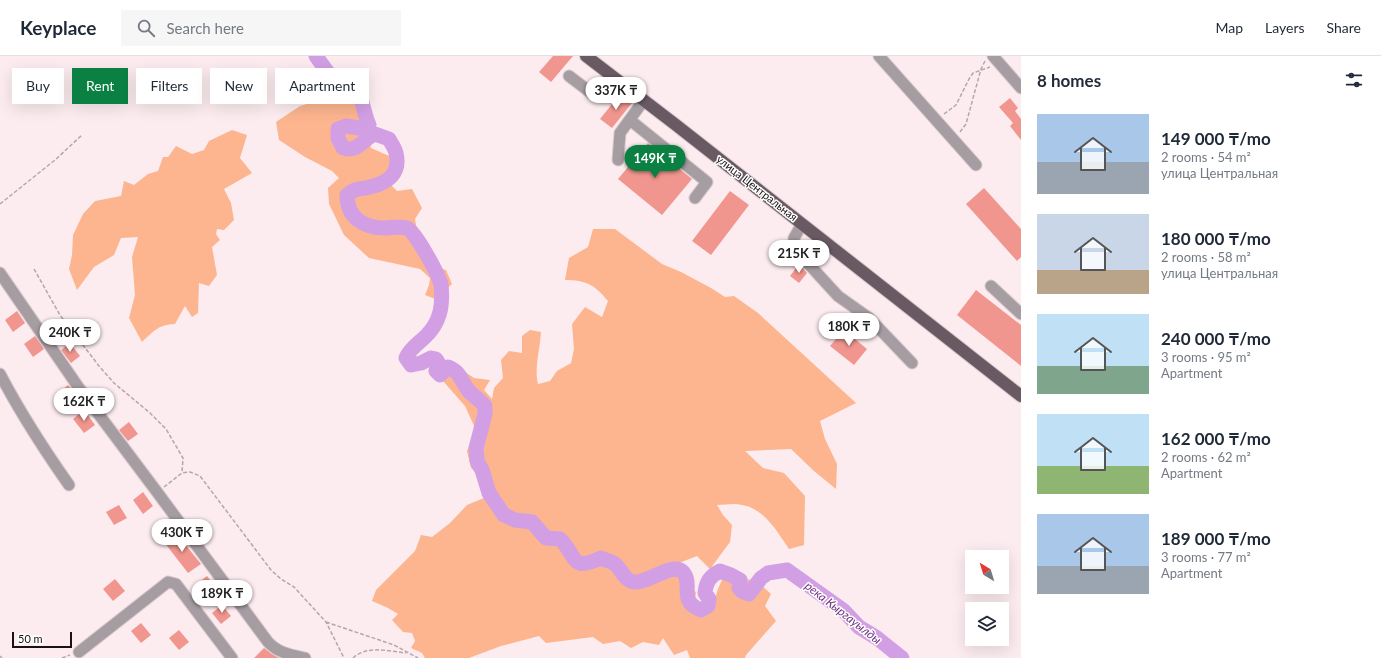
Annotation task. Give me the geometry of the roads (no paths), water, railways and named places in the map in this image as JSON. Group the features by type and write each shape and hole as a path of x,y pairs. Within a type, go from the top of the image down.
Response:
{"main road":[{"name":"улица Центральная","path":"586,56 1021,396"}],"street":[{"path":"879,56 976,166"},
{"path":"993,56 1021,88"},
{"path":"569,76 594,95 599,93 613,77"},
{"path":"618,160 620,133 644,100"},
{"path":"630,120 707,182 694,198"},
{"path":"802,224 794,238 794,248 838,296 869,318 912,363"},
{"path":"0,273 79,388 268,642 273,648 282,652 305,658"},
{"path":"991,286 1021,314"},
{"path":"0,374 31,431 69,485"},
{"path":"79,652 168,582 176,584 232,658"}],"waterway":[{"name":"река Кыргауылды","path":"316,56 336,81 352,86 356,89 361,99 369,125 366,129 346,126 338,129 338,138 343,148 352,149 375,134 389,139 395,149 397,166 392,176 382,183 350,192 347,195 350,210 353,216 364,224 370,226 377,228 407,228 421,245 436,272 442,292 441,308 438,318 430,332 412,348 406,358 411,365 421,363 431,358 436,359 439,364 436,371 440,375 448,367 453,369 468,390 485,406 485,414 476,448 477,461 482,470 489,493 504,515 515,520 532,522 546,538 560,539 579,563 591,562 601,558 613,563 628,579 634,582 640,582 666,571 678,569 683,572 686,577 687,592 690,602 701,610 708,606 709,599 705,593 706,586 711,577 720,571 740,580 739,588 743,592 749,594 761,578 768,573 787,570 843,610 859,627 877,638 902,658"}]}
